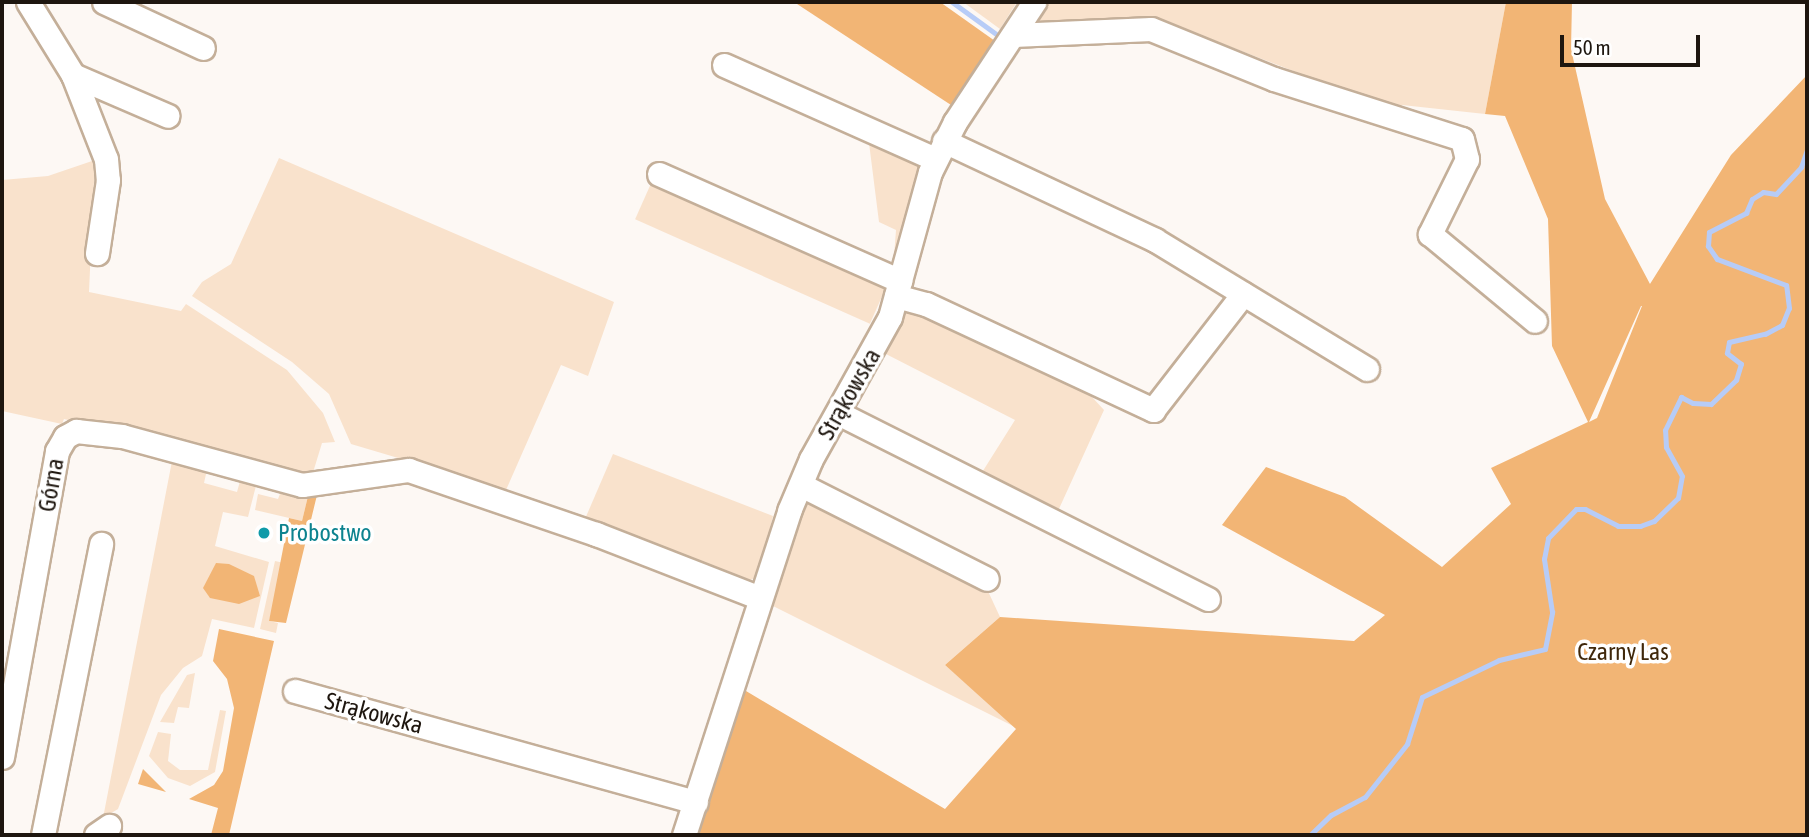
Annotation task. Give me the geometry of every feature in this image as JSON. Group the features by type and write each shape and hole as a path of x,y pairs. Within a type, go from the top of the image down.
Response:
{"street":[{"path":"27,2 73,75 108,169 97,253"},
{"path":"104,2 203,48"},
{"name":"Strąkowska","path":"684,835 758,597 801,485 838,413 880,342 940,150 1034,2"},
{"path":"1013,35 1151,29 1274,79 1462,139 1467,159 1430,234 1535,321"},
{"path":"724,65 940,150 1155,240 1367,369"},
{"path":"73,75 168,116"},
{"path":"659,174 898,288 926,304 1153,410 1243,294"},
{"path":"838,413 1208,599"},
{"name":"Górna","path":"2,757 57,451 65,437 95,431 302,485 409,470 596,534 758,597"},
{"path":"801,485 987,579"},
{"path":"43,835 101,544"},
{"name":"Strąkowska","path":"295,691 696,802"}],"shaded area":[{"path":"963,2 1017,2 1000,29"},
{"path":"1046,2 1506,2 1485,114 1402,105 1400,112 1189,31 1141,21 1045,27 1038,21"},
{"path":"715,66 926,166 893,269 896,230 879,222 869,143 713,70"},
{"path":"279,158 614,302 588,376 561,365 506,490 351,444 329,394 292,362 192,296 202,282 231,264"},
{"path":"95,160 89,292 181,311 186,304 287,370 323,413 335,442 322,443 311,479 64,419 62,424 2,411 2,180 48,176"},
{"path":"653,179 888,284 870,324 635,219"},
{"path":"911,308 1080,384 1104,410 1058,511 981,474 1015,420 884,353 900,314"},
{"path":"613,454 773,516 759,576 746,582 585,519"},
{"path":"173,456 208,465 204,483 237,492 242,474 258,478 248,517 223,512 215,546 269,562 254,628 212,619 202,656 183,668 161,695 118,809 103,818"},
{"path":"283,486 309,492 302,521 255,510 258,494 278,499"},
{"path":"810,496 987,589 1000,617 945,665 1017,728 769,604 802,499"},
{"path":"275,561 284,563 269,621 278,623 276,633 260,629"},
{"path":"195,673 189,708 178,707 174,723 160,722 187,675"},
{"path":"220,710 226,711 215,772 190,786 168,778 149,756 158,732 171,734 168,761 180,770 208,770"}],"green space":[{"path":"794,2 940,2 995,41 951,105"},
{"name":"Czarny Las","path":"1506,2 1572,2 1571,49 1605,199 1650,284 1731,155 1807,75 1807,835 693,835 741,688 945,809 1016,729 945,665 1000,617 1354,641 1385,615 1222,525 1266,467 1345,497 1442,567 1511,504 1491,468 1588,422 1552,346 1548,219 1505,116 1485,114","holes":["1642,306 1597,418 1589,422"]},
{"path":"309,492 317,495 286,623 269,621 289,518 302,521"},
{"path":"216,563 229,564 254,576 260,596 239,604 210,598 203,588"},
{"path":"219,629 274,641 229,835 211,835 218,808 189,799 214,785 223,771 234,708 227,679 213,661"},
{"path":"143,769 166,792 138,784"}],"waterway":[{"path":"952,2 996,34"},
{"path":"1310,835 1331,815 1365,797 1407,744 1422,697 1499,660 1545,649 1552,612 1544,559 1548,538 1576,509 1585,509 1618,526 1640,526 1654,521 1678,498 1682,476 1666,447 1665,430 1681,397 1693,403 1711,404 1736,380 1741,364 1727,353 1729,342 1765,334 1782,325 1789,308 1786,285 1717,259 1708,246 1709,232 1746,213 1752,199 1763,192 1776,194 1801,167 1807,150"}],"place":[{"name":"Probostwo","path":"264,533"}]}
